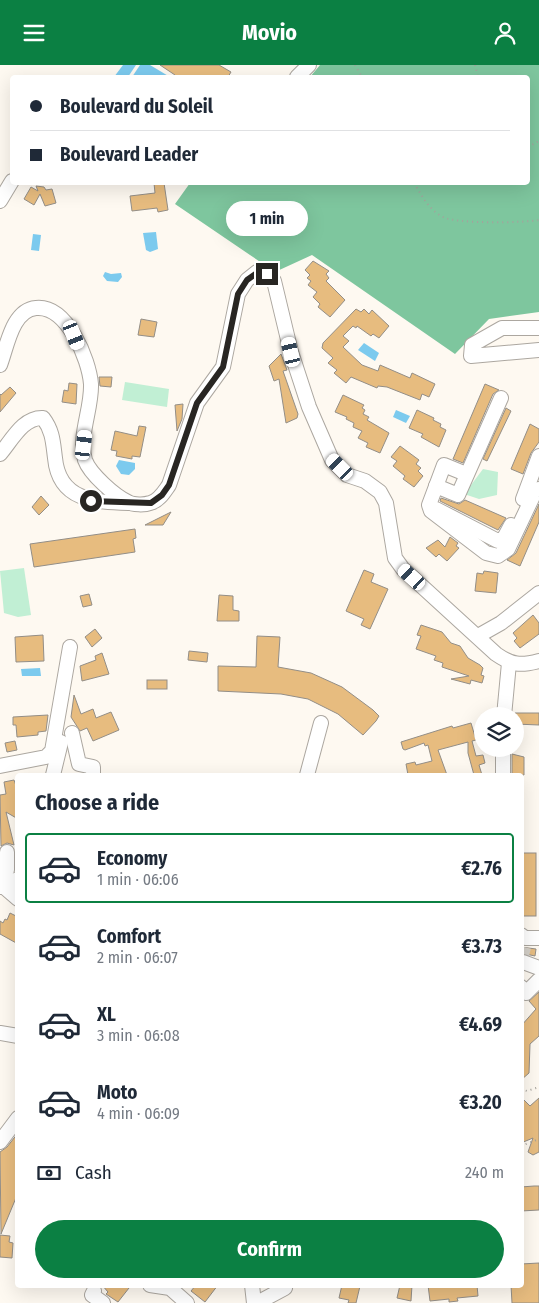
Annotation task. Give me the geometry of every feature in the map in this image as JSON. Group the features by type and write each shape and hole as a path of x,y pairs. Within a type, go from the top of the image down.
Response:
{"street":[{"path":"299,75 310,65"},
{"path":"0,201 10,184"},
{"path":"0,454 27,421 34,417 43,418 50,427 56,464 64,483 78,497 91,501 151,503 162,495 169,485 197,403 223,367 238,294 247,280 257,273 267,274 274,281 291,352 310,407 332,460 347,475 365,481 380,492 386,503 390,539 399,563 496,654 509,663 528,664 539,661"},
{"path":"0,365 20,315 28,309 42,307 54,311 64,320 88,370 91,385 84,445 85,460 92,472 129,503"},
{"path":"539,328 502,328 472,345 471,356 539,350"},
{"path":"436,485 458,495 501,398"},
{"path":"429,505 498,541 504,538 528,487 539,456"},
{"path":"466,474 444,465 429,505 436,517 486,553 498,556 508,549 536,489 539,489"},
{"path":"478,636 501,623 539,593"},
{"path":"0,766 46,757 52,751 74,649 53,773"},
{"path":"504,707 509,663"},
{"path":"308,773 321,723"},
{"path":"72,733 79,764 93,767 93,773"},
{"path":"503,757 503,773"},
{"path":"1,882 7,870 7,852"},
{"path":"1,882 15,880"},
{"path":"1,882 15,896"},
{"path":"525,948 539,968"},
{"path":"524,991 526,993 539,980"},
{"path":"0,1033 15,1036"},
{"path":"0,1142 15,1122"},
{"path":"170,1288 188,1303"},
{"path":"253,1288 256,1303 285,1288"},
{"path":"94,1291 92,1295 103,1303"}],"path":[{"path":"415,185 425,202 445,219 526,223 539,220"},
{"path":"524,1090 527,1091 539,1087"},
{"path":"524,1145 539,1139"}],"green space":[{"path":"320,65 539,65 539,312 489,319 455,354 312,255 275,272 175,204 189,185 530,185 530,75 312,75"},
{"path":"125,382 169,389 167,407 122,400"},
{"path":"483,469 498,472 497,495 479,499 464,494 468,484 471,485"},
{"path":"24,568 31,615 18,617 4,613 0,571"}],"water":[{"path":"123,65 136,65 129,75 116,75"},
{"path":"140,65 150,65 167,75 133,75"},
{"path":"156,232 158,249 150,252 146,250 143,233"},
{"path":"33,234 41,235 39,251 31,250"},
{"path":"105,272 111,274 121,273 122,277 118,282 107,281 103,276"},
{"path":"364,343 379,353 375,361 358,350"},
{"path":"396,410 410,416 406,423 393,417"},
{"path":"119,460 135,463 135,469 129,475 121,474 116,466"},
{"path":"40,668 41,676 22,676 21,669"}],"building":[{"path":"160,65 219,65 231,72 229,75 175,75"},
{"path":"154,185 164,185 168,210 158,212 157,208 132,211 130,196 155,193"},
{"path":"36,186 44,187 46,190 52,189 56,203 45,206 40,194 34,205 24,199 31,187 38,191"},
{"path":"313,261 329,271 326,274 329,278 326,281 345,300 330,317 318,307 320,304 313,297 317,292 308,285 311,281 307,278 310,275 305,270"},
{"path":"356,309 361,312 364,309 369,314 372,310 389,326 379,338 373,334 371,336 357,326 356,328 353,326 343,336 349,341 343,347 362,365 378,371 380,365 410,378 412,373 435,384 429,397 422,394 420,400 387,387 378,386 377,388 351,377 346,383 334,373 337,370 328,363 333,358 322,348 323,343"},
{"path":"141,319 157,322 154,337 138,335"},
{"path":"281,354 287,370 283,371 298,414 297,418 286,423 279,379 274,381 269,366"},
{"path":"99,377 112,377 111,387 100,386"},
{"path":"69,383 77,384 76,404 62,402 64,390 68,391"},
{"path":"485,384 499,390 493,394 463,463 453,459"},
{"path":"10,387 16,393 0,412 0,394"},
{"path":"343,395 364,405 362,408 365,410 363,414 369,417 367,420 389,433 380,453 366,447 368,443 358,438 362,431 353,427 354,423 346,419 347,417 335,412"},
{"path":"183,404 182,419 177,431 175,405"},
{"path":"506,408 511,411 487,461 483,459"},
{"path":"417,410 434,418 433,420 441,424 440,427 446,430 439,447 421,437 423,434 409,428"},
{"path":"530,424 539,429 539,442 531,453 523,474 511,469"},
{"path":"139,426 146,427 140,457 132,456 132,459 116,456 117,451 111,450 115,431 137,436"},
{"path":"400,446 419,460 416,464 421,468 418,471 423,476 414,487 403,479 405,476 393,466 397,461 391,457"},
{"path":"41,496 49,505 39,515 32,507"},
{"path":"441,498 459,504 465,500 506,518 498,530 440,501"},
{"path":"539,504 539,522 520,566 507,560 516,553"},
{"path":"171,512 163,525 145,525"},
{"path":"135,529 136,538 133,539 135,552 34,567 30,544"},
{"path":"450,537 458,543 456,546 459,548 447,561 439,554 436,557 426,548 438,540 445,547"},
{"path":"364,570 374,574 371,582 388,589 370,629 361,625 364,619 346,611"},
{"path":"484,571 498,573 496,593 475,591 477,573 483,574"},
{"path":"89,594 92,605 83,607 80,596"},
{"path":"219,595 233,596 233,610 239,611 239,621 217,621"},
{"path":"533,615 539,623 539,634 520,648 514,641 517,638 513,633"},
{"path":"421,625 442,632 451,643 460,646 468,658 480,665 483,668 481,675 484,676 482,683 471,680 470,684 451,679 469,676 442,667 443,663 434,660 436,656 416,649 421,636 417,635"},
{"path":"95,629 102,638 92,647 85,637"},
{"path":"43,635 44,661 16,662 15,637"},
{"path":"257,636 280,637 278,667 311,673 342,687 379,716 376,721 363,735 338,714 308,699 281,694 218,691 218,666 256,667"},
{"path":"189,651 208,653 207,662 188,660"},
{"path":"102,653 109,674 82,681 80,666 96,660 95,656"},
{"path":"147,680 167,680 167,689 147,689"},
{"path":"74,695 81,714 93,709 96,718 111,712 119,730 93,741 87,728 80,731 71,717"},
{"path":"524,713 539,713 539,725 524,724"},
{"path":"48,715 46,731 38,732 38,735 17,737 16,725 13,725 13,717"},
{"path":"471,723 474,733 474,740 472,741 474,757 484,757 485,763 479,765 481,773 473,773 468,753 468,742 438,750 446,773 408,773 406,764 415,762 416,765 432,761 428,745 425,746 424,743 405,750 401,742 452,726 453,728"},
{"path":"15,741 17,750 7,752 5,743"},
{"path":"512,757 524,757 524,773 512,773"},
{"path":"14,780 15,783 15,817 6,812 14,845 7,843 1,846 0,795 6,794 4,782"},
{"path":"524,853 536,853 536,916 524,916"},
{"path":"10,913 15,916 15,942 0,934 0,921 3,923 5,919 7,920"},
{"path":"524,947 536,949 535,956 524,954"},
{"path":"539,992 539,1036 530,1044 529,1073 524,1077 524,1023 536,1009 529,1001"},
{"path":"539,1098 539,1152 533,1155 528,1152 533,1138 524,1142 524,1100 530,1106"},
{"path":"15,1137 15,1200 1,1234 0,1152"},
{"path":"539,1186 539,1210 524,1211 524,1187"},
{"path":"0,1235 10,1236 9,1242 13,1243 12,1258 0,1257"},
{"path":"539,1263 539,1303 512,1303 511,1288 524,1288 524,1264"},
{"path":"105,1288 129,1288 118,1302 106,1294 108,1292"},
{"path":"194,1288 216,1288 205,1302 191,1291"},
{"path":"341,1288 360,1288 356,1303 348,1303 349,1300 339,1298"},
{"path":"399,1288 412,1288 411,1301 397,1298"},
{"path":"428,1288 477,1288 478,1296 457,1298 458,1301 449,1302 449,1299 430,1301"}],"route":[{"path":"91,501 151,503 162,495 169,485 197,403 223,367 238,294 247,280 257,273 267,274"}]}
